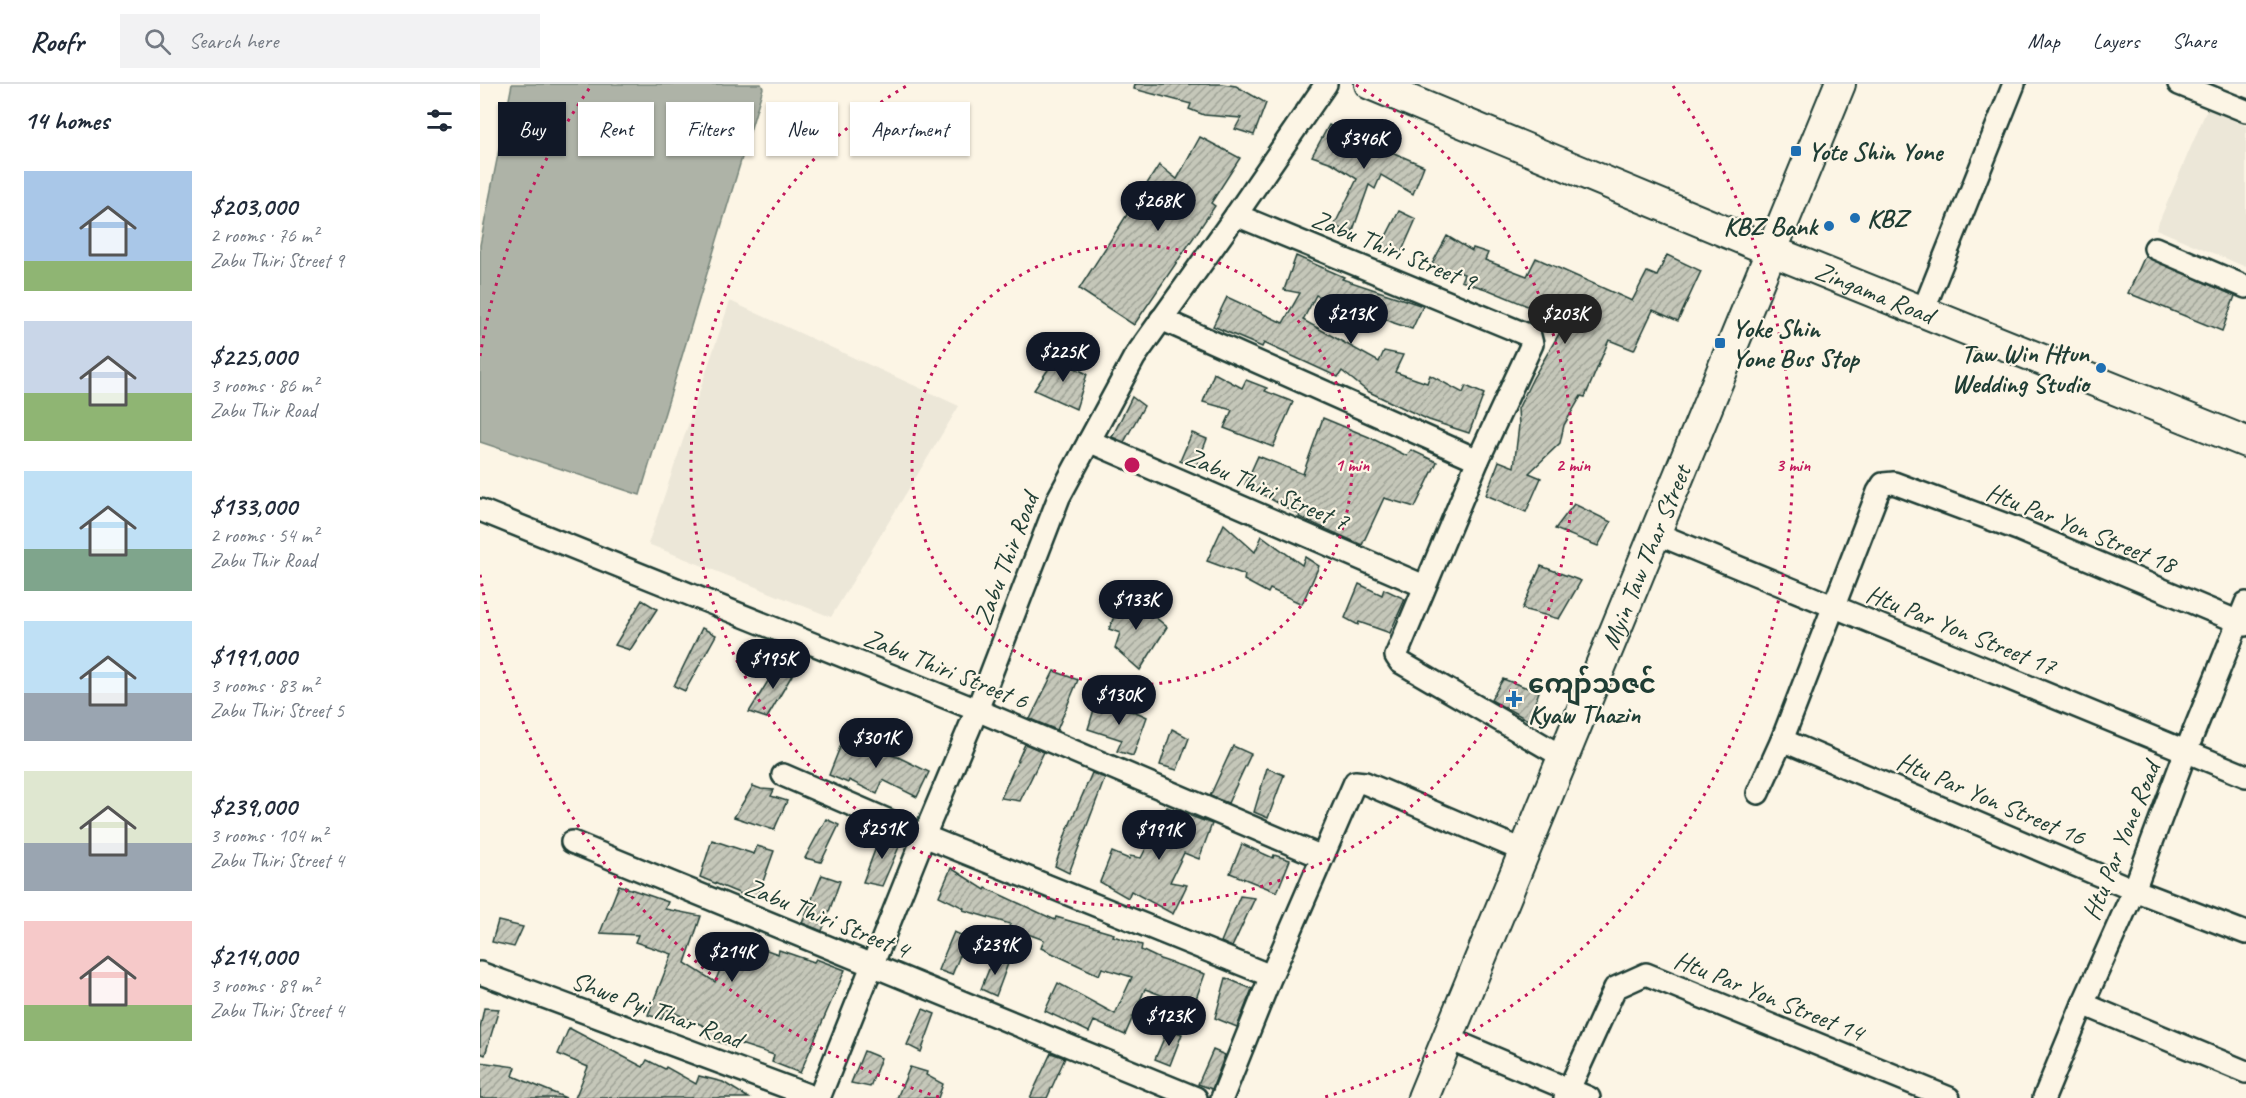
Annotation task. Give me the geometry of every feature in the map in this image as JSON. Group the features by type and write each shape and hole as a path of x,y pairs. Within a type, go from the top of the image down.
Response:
{"main road":[{"name":"Zingama Road","path":"1370,84 1772,251 2246,442"},
{"name":"Myin Taw Thar Street","path":"1423,1098 1840,84"}],"street":[{"name":"Zabu Thir Road","path":"818,1098 977,710 1059,497 1134,358 1326,84"},
{"path":"1923,311 2014,84"},
{"path":"2180,84 2246,111"},
{"name":"Zabu Thiri Street 9","path":"1236,215 1523,331 1530,336 1532,344 1478,460"},
{"path":"2155,248 2246,287"},
{"path":"1161,319 1478,460 1396,656 1400,662 1563,757"},
{"name":"Zabu Thiri Street 7","path":"1089,441 1424,586"},
{"name":"Htu Par Yon Street 18","path":"1832,606 1878,492 1883,484 1894,483 2243,617"},
{"name":"Zabu Thiri Street 6","path":"480,510 977,710 1322,857"},
{"name":"Htu Par Yon Street 17","path":"1655,532 2246,776"},
{"path":"1758,793 1782,740 1832,606"},
{"name":"Htu Par Yone Road","path":"2044,1098 2134,890 2186,752 2243,617"},
{"name":"Htu Par Yon Street 16","path":"1782,740 2134,890 2246,933"},
{"path":"783,775 924,836 1271,976"},
{"path":"1222,1098 1271,976 1355,782 1365,783 1524,851"},
{"name":"Zabu Thiri Street 4","path":"572,842 1196,1098"},
{"name":"Shwe Pyi Thar Road","path":"480,973 818,1098"},
{"name":"Htu Par Yon Street 14","path":"1567,1094 1615,988 1646,974 1949,1098"},
{"path":"2083,1004 2246,1072"},
{"path":"1447,1038 1567,1094 1589,1098"}],"shaded area":[{"path":"512,84 761,84 763,88 754,118 754,102 666,102 666,156 742,156 640,495 480,442 480,245 498,154 566,156 566,102 508,102"},
{"path":"2207,109 2246,126 2246,267 2156,229"},
{"path":"730,301 959,406 831,617 648,544"}],"building":[{"path":"1135,84 1236,86 1266,103 1254,135 1235,129 1241,118 1204,115 1189,109 1191,104 1134,89"},
{"path":"1329,125 1346,135 1364,140 1424,166 1413,194 1381,175 1375,189 1369,185 1352,233 1334,226 1357,179 1332,163 1312,156"},
{"path":"1200,137 1240,158 1211,203 1215,206 1134,325 1079,289 1159,165 1177,179"},
{"path":"1399,211 1416,219 1401,253 1379,250"},
{"path":"1447,236 1472,251 1473,248 1488,253 1485,260 1527,276 1536,258 1632,301 1647,272 1657,276 1667,255 1701,271 1678,321 1653,310 1634,350 1609,340 1585,397 1581,396 1564,425 1560,443 1529,473 1541,478 1526,512 1486,495 1499,461 1514,467 1519,425 1518,409 1533,378 1566,322 1489,290 1461,281 1464,274 1432,264"},
{"path":"1296,256 1344,277 1342,279 1423,306 1412,329 1334,295 1331,302 1316,295 1303,320 1379,362 1384,351 1403,355 1395,372 1427,383 1430,375 1463,393 1466,386 1484,394 1469,433 1429,420 1367,391 1342,371 1338,377 1264,343 1262,347 1213,326 1227,297 1283,323 1300,293 1284,290"},
{"path":"2145,256 2235,296 2222,331 2128,293"},
{"path":"1056,358 1087,374 1076,409 1034,390"},
{"path":"1214,373 1242,388 1246,380 1267,388 1265,391 1293,402 1273,447 1224,428 1232,410 1203,402"},
{"path":"1132,397 1144,406 1124,442 1112,437"},
{"path":"1323,418 1407,456 1411,450 1437,462 1415,507 1384,498 1362,545 1299,517 1300,515 1245,485 1258,456 1303,474"},
{"path":"1192,433 1207,439 1196,467 1180,461"},
{"path":"1574,504 1611,522 1598,546 1555,529"},
{"path":"1224,524 1255,552 1262,536 1302,565 1305,557 1319,566 1302,604 1270,589 1268,593 1244,580 1245,575 1207,561"},
{"path":"1541,566 1581,581 1559,619 1522,609"},
{"path":"1359,584 1382,595 1384,589 1405,599 1390,633 1359,622 1358,625 1345,618"},
{"path":"1124,591 1167,627 1140,670 1115,648 1120,633 1109,629"},
{"path":"642,600 657,609 630,650 615,645"},
{"path":"702,628 716,635 685,691 674,686"},
{"path":"781,660 795,670 767,718 749,712"},
{"path":"1054,671 1078,680 1057,730 1030,719"},
{"name":"ကျော်သဇင် Kyaw Thazin","path":"1503,679 1539,692 1528,720 1491,700"},
{"path":"1096,703 1134,711 1147,717 1133,756 1117,751 1122,740 1088,729"},
{"path":"1172,729 1189,738 1177,770 1160,765"},
{"path":"844,737 865,741 862,748 898,757 929,772 917,797 883,780 877,794 849,780 848,783 829,775"},
{"path":"1025,744 1044,752 1020,801 1001,798"},
{"path":"1233,746 1251,754 1228,803 1210,796"},
{"path":"1267,768 1284,775 1268,818 1254,812"},
{"path":"1092,773 1105,778 1069,873 1055,866 1066,833"},
{"path":"753,786 774,790 771,796 787,801 774,830 734,817"},
{"path":"1167,807 1212,824 1199,859 1184,853 1170,882 1187,885 1173,914 1131,891 1128,898 1100,882 1112,852 1129,859 1130,856 1141,858"},
{"path":"826,819 839,825 821,862 805,858"},
{"path":"881,834 902,840 882,886 863,882"},
{"path":"712,840 754,854 757,846 774,851 757,898 700,877"},
{"path":"1242,844 1273,858 1274,855 1290,860 1277,892 1230,873"},
{"path":"951,868 985,890 986,888 1055,920 1056,917 1114,934 1113,936 1142,945 1141,950 1160,959 1205,974 1193,1007 1145,989 1125,1035 1094,1021 1089,1032 1045,1011 1058,983 1115,1014 1132,977 1102,968 1099,975 1041,948 1044,940 1009,927 1010,924 963,910 964,908 939,896"},
{"path":"822,875 840,881 822,931 802,923"},
{"path":"619,885 668,902 665,909 701,916 685,963 715,982 733,938 778,954 779,950 814,962 816,959 845,970 800,1073 772,1062 774,1055 734,1042 732,1046 707,1038 711,1029 666,1009 662,1019 648,1015 672,954 635,942 638,935 600,933"},
{"path":"1240,896 1255,898 1232,947 1221,942"},
{"path":"498,921 523,927 514,947 492,942"},
{"path":"954,932 967,938 952,975 938,970"},
{"path":"994,957 1009,961 996,996 981,989"},
{"path":"1226,978 1252,989 1237,1027 1215,1018"},
{"path":"484,1008 499,1009 485,1055 480,1053 480,1028"},
{"path":"923,1009 935,1014 921,1052 907,1045"},
{"path":"569,1028 643,1067 647,1060 665,1069 666,1067 696,1084 699,1076 723,1082 749,1098 575,1098 588,1067 558,1054"},
{"path":"1168,1029 1182,1034 1170,1065 1155,1059"},
{"path":"1213,1050 1225,1055 1212,1089 1198,1084"},
{"path":"864,1051 881,1058 870,1087 851,1083"},
{"path":"1051,1053 1065,1058 1047,1098 1030,1098"},
{"path":"480,1062 516,1067 513,1076 566,1098 480,1098"},
{"path":"910,1067 927,1072 926,1075 943,1084 938,1098 897,1098"}],"place":[{"name":"Yote Shin Yone","path":"1796,151"},
{"name":"KBZ","path":"1855,218"},
{"name":"KBZ Bank","path":"1829,226"},
{"name":"Yoke Shin Yone Bus Stop","path":"1720,343"},
{"name":"Taw Win Htun Wedding Studio","path":"2101,368"},
{"name":"ကျော်သဇင် Kyaw Thazin","path":"1514,699"}]}
